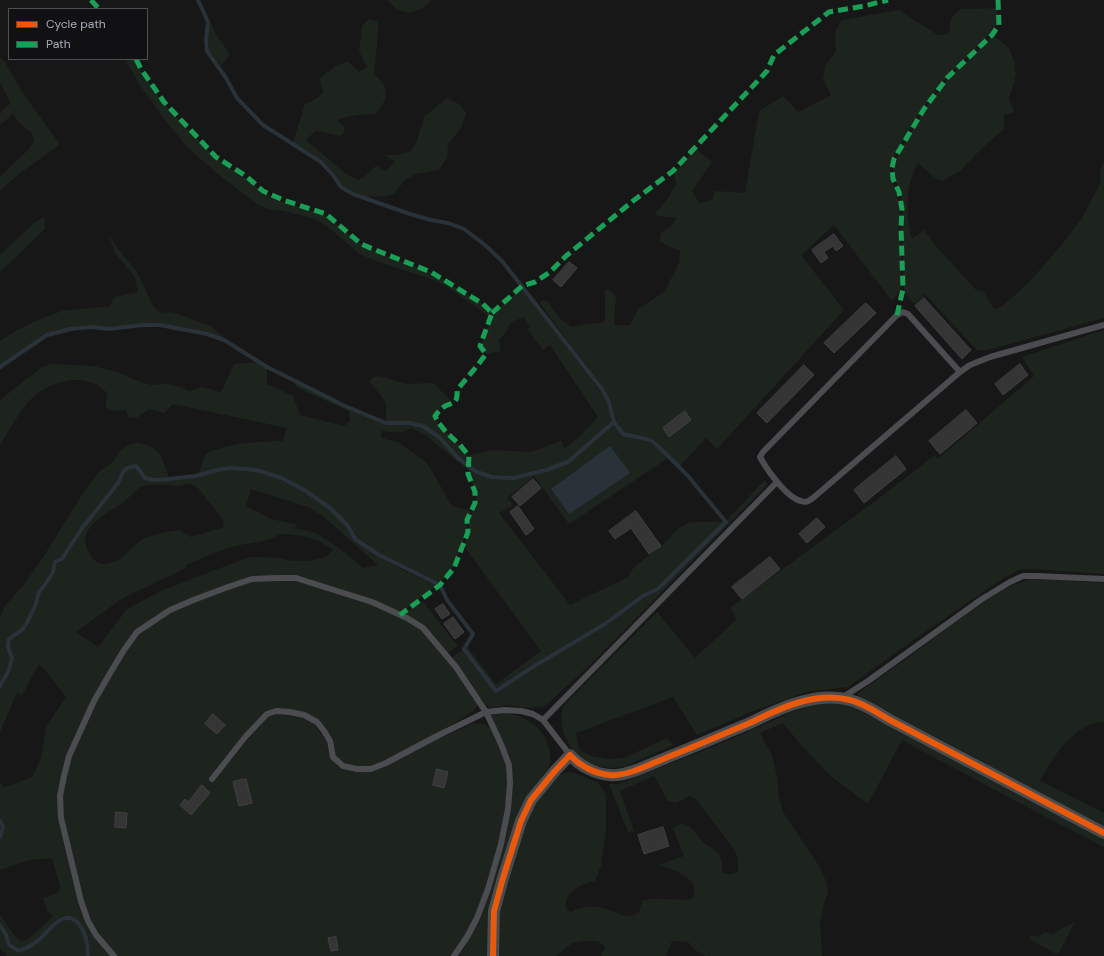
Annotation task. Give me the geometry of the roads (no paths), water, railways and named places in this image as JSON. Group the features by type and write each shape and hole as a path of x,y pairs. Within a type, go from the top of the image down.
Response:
{"street":[{"path":"493,956 494,911 521,821 531,800 570,755 576,762 587,769 610,775 623,774 750,724 803,701 835,697 862,704 895,723 1104,833"}],"lane":[{"path":"960,372 908,314 904,312 897,315 763,452 760,458 777,482 800,501 807,502 970,365 990,357 1104,325"},
{"path":"543,720 777,482"},
{"path":"841,698 868,681 982,599 1023,576 1104,579"},
{"path":"114,956 96,935 88,921 81,901 61,818 60,796 70,756 94,701 124,650 137,632 170,610 215,592 246,581 276,578 296,578 372,602 407,618 423,628 456,667 486,712 509,765 510,783 508,810 501,844 488,889 477,918 467,937 454,956"},
{"path":"212,779 246,736 267,714 276,711 304,715 316,722 330,741 333,757 343,766 357,769 371,768 386,763 486,712 504,710 521,711 533,714 543,720 570,755"}],"waterway":[{"path":"0,367 47,335 71,329 91,327 109,329 143,325 160,325 207,334 224,340 267,367 345,406 386,423 409,423 423,426 439,437 459,459 468,466 477,472 492,477 513,478 546,470 568,462 614,422 609,402 602,389 502,261 485,245 464,229 448,223 410,214 353,194 341,187 333,175 321,162 263,125 237,98 226,78 207,51 206,41 208,22 198,0"},
{"path":"0,686 9,670 12,658 8,647 9,639 23,629 28,621 35,606 39,592 53,572 55,562 62,559 83,527 118,483 123,472 127,468 136,466 145,478 154,480 195,476 221,469 247,469 260,471 282,478 306,491 330,508 348,526 355,539 379,555 440,585 447,600 473,634 464,649 496,691 536,665 605,624 643,596 658,589 726,522 688,476 651,440 623,434 614,422"},
{"path":"0,821 3,827 0,837"},
{"path":"0,925 6,935 9,945 19,951 37,941 54,924 64,918 69,918 79,924 85,935 88,956"}]}
